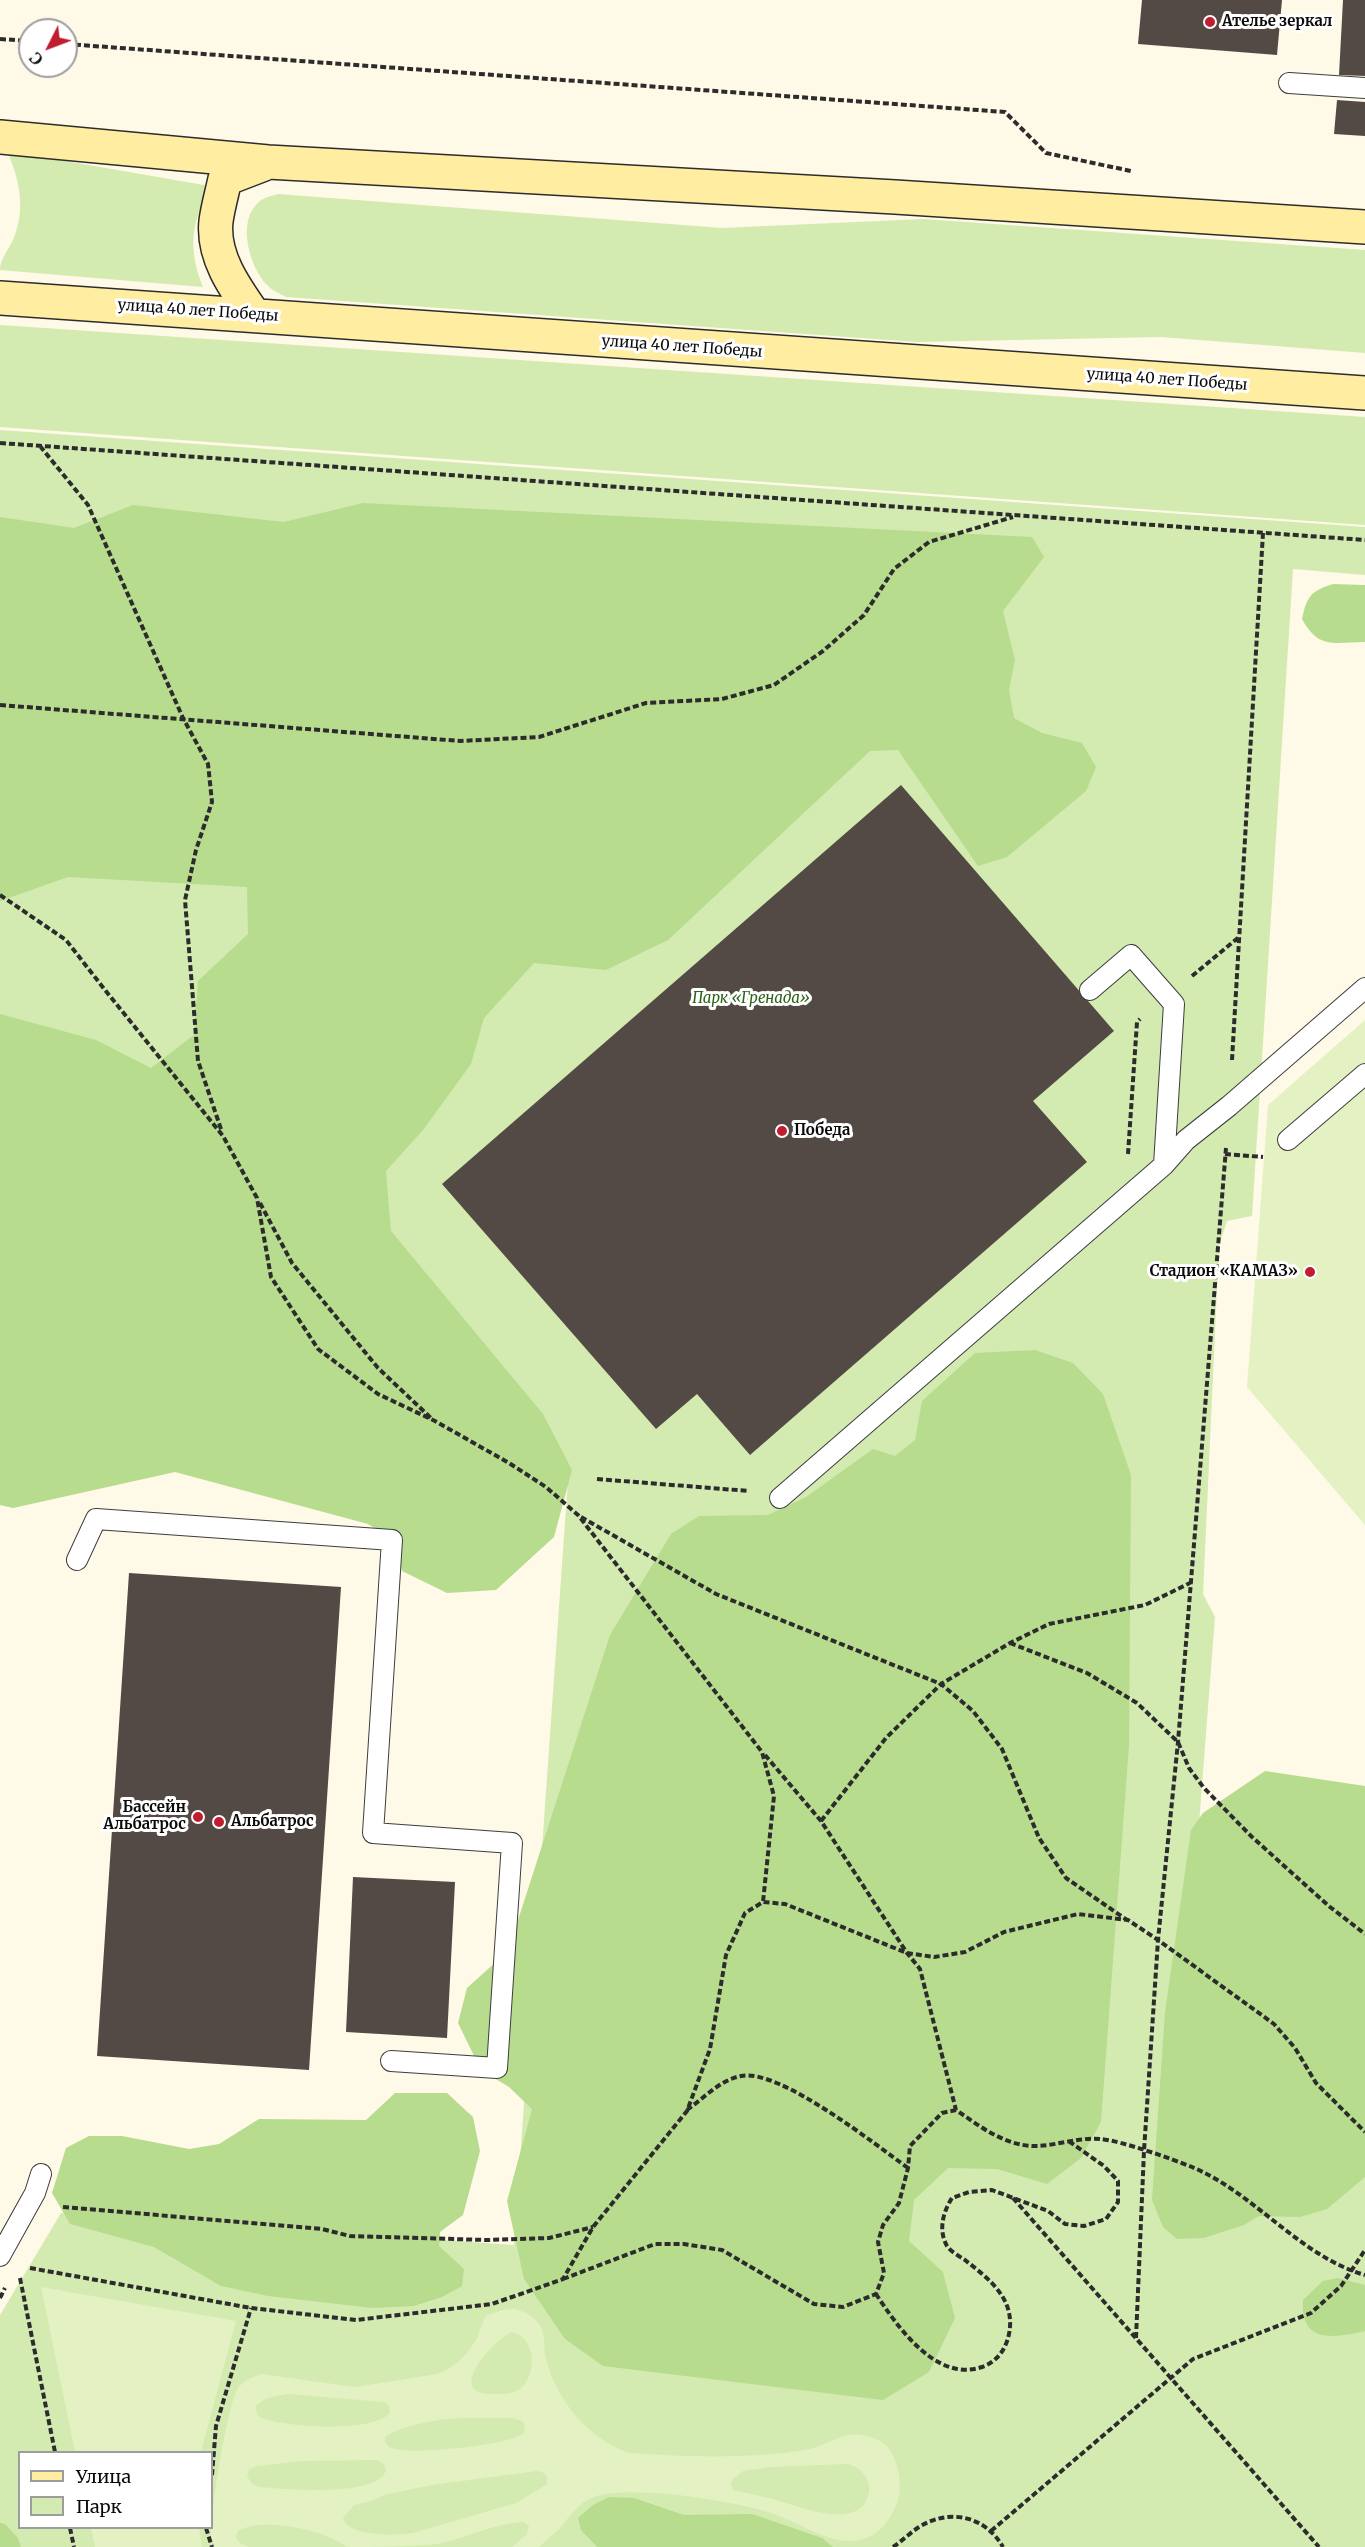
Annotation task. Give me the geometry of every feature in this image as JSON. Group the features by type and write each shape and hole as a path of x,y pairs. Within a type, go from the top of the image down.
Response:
{"street":[{"path":"0,137 268,162 1365,226"},
{"path":"254,315 229,280 219,248 216,222 225,179 268,162"},
{"name":"улица 40 лет Победы","path":"0,298 1365,393"}],"lane":[{"path":"1289,83 1365,88"},
{"path":"1090,990 1131,955 1174,1004 1164,1165"},
{"path":"780,1498 1164,1165 1186,1140 1229,1106 1365,988"},
{"path":"1288,1140 1365,1074"},
{"path":"77,1560 96,1519 392,1540 373,1833 512,1843 496,2068 391,2061"},
{"path":"0,2256 35,2193 41,2174"}],"path":[{"path":"0,39 18,40"},
{"path":"78,45 1005,112 1046,153 1135,172"},
{"path":"0,443 1365,540"},
{"path":"40,446 88,505 183,718 208,764 212,802 196,850 184,900 198,1061 224,1136 292,1263 378,1368 435,1421"},
{"path":"0,705 460,741 539,737 646,703 722,699 774,685 823,651 864,615 894,569 929,542 1017,516"},
{"path":"1136,2338 1144,2151 1158,1940 1178,1742 1229,1106 1263,533"},
{"path":"0,895 66,940 224,1136"},
{"path":"1127,1161 1137,1022 1240,936"},
{"path":"1225,1154 1264,1158"},
{"path":"257,1198 271,1277 318,1349 378,1394 435,1421 509,1463 546,1487 578,1515 762,1752 821,1821 907,1953 920,1969 956,2110 995,2138 1036,2146 1101,2139 1193,2168 1225,2184 1306,2246 1352,2272 1365,2275"},
{"path":"597,1479 758,1492"},
{"path":"578,1515 716,1594 941,1684 973,1711 1002,1749 1039,1838 1066,1878 1158,1940 1274,2024 1295,2048 1316,2083 1365,2132"},
{"path":"821,1821 886,1738 941,1684 1010,1642 1049,1624 1145,1605 1191,1582"},
{"path":"1010,1642 1097,1679 1137,1703 1178,1742 1190,1768 1204,1788 1270,1853 1330,1907 1365,1934"},
{"path":"762,1752 774,1796 763,1902"},
{"path":"687,2111 710,2049 726,1955 745,1913 763,1902 785,1904 907,1953 934,1958 965,1952 1004,1932 1078,1914 1128,1920"},
{"path":"562,2279 593,2227 687,2111 724,2081 743,2075 763,2078 817,2103 908,2168"},
{"path":"29,2268 251,2308 356,2320 492,2304 655,2244 684,2244 722,2250 814,2304 843,2307 876,2294 884,2273 878,2242 883,2225 898,2203 908,2168 910,2146 942,2113 956,2110"},
{"path":"876,2294 901,2330 926,2353 954,2369 973,2370 991,2364 1003,2351 1009,2332 1009,2306 996,2285 947,2247 942,2225 945,2209 952,2198 969,2192 992,2190 1048,2211 1065,2224 1084,2226 1106,2219 1118,2202 1118,2181 1104,2166 1069,2142"},
{"path":"1012,2196 1319,2547"},
{"path":"53,2206 322,2229 362,2236 487,2240 549,2238 593,2227"},
{"path":"991,2531 1193,2359 1311,2313 1341,2286 1365,2250"},
{"path":"20,2277 55,2451"},
{"path":"0,2298 9,2282"},
{"path":"213,2463 216,2427 251,2308"},
{"path":"893,2547 918,2527 934,2519 954,2515 975,2520 991,2531 1003,2547"},
{"path":"70,2529 74,2547"},
{"path":"206,2529 212,2547"}],"green space":[{"path":"7,151 210,186 199,212 193,247 203,287 0,270 3,258 17,229 20,206 18,184"},
{"path":"278,194 722,228 923,219 1365,250 1365,353 1161,337 917,342 286,297 270,288 260,276 250,254 247,231 248,219 253,209 260,201"},
{"path":"0,325 1365,417 1365,525 0,427"},
{"name":"Парк «Гренада»","path":"0,430 1365,527 1365,575 1293,569 1252,1216 1227,1221 1219,1245 1203,1594 1215,1617 1186,1992 1365,2027 1365,2547 0,2547 0,2315 61,2213 514,2245 568,1480 0,1439"},
{"path":"363,503 1032,537 1044,557 1003,611 1015,660 1009,690 1014,718 1042,733 1082,743 1096,767 1086,791 1007,857 978,866 898,750 870,751 668,940 606,970 534,963 484,1018 471,1064 423,1130 386,1171 391,1231 543,1414 572,1470 554,1537 496,1590 447,1593 402,1571 395,1541 368,1524 175,1472 13,1508 0,1505 0,1014 96,1040 151,1068 194,1035 198,981 248,934 247,887 68,877 0,901 0,517 74,528 133,505 284,522"},
{"path":"1333,584 1365,585 1365,642 1336,643 1321,640 1308,629 1302,619 1311,596 1320,589"},
{"name":"Стадион «КАМАЗ»","path":"1365,1020 1365,1525 1247,1387 1268,1105"},
{"path":"1035,1350 1073,1363 1103,1394 1131,1475 1129,1745 1101,2122 1081,2158 1047,2184 997,2169 948,2168 914,2200 909,2241 943,2272 955,2318 929,2372 883,2400 603,2366 565,2339 524,2279 507,2201 532,2109 509,2087 481,2070 458,2023 467,1988 508,1951 610,1635 671,1534 699,1516 768,1515 806,1497 873,1449 895,1456 915,1440 922,1401 975,1353"},
{"path":"1265,1771 1365,1786 1365,2177 1327,2209 1300,2217 1259,2216 1244,2225 1204,2238 1177,2239 1163,2227 1152,2200 1165,2012 1191,1830 1203,1813"},
{"path":"395,2093 447,2093 473,2117 480,2151 463,2215 440,2232 439,2246 464,2269 462,2286 442,2297 414,2306 372,2308 268,2296 221,2286 154,2247 70,2224 52,2193 66,2148 89,2136 122,2136 189,2149 219,2144 259,2119 366,2120"},
{"path":"1338,2278 1365,2285 1365,2331 1331,2336 1321,2335 1307,2324 1303,2314 1303,2300 1323,2281"},
{"path":"41,2287 236,2321 201,2451 75,2451"},
{"path":"515,2309 529,2315 539,2323 547,2363 559,2392 589,2429 614,2447 629,2453 740,2456 806,2450 848,2435 862,2435 885,2444 891,2452 900,2481 897,2503 879,2531 857,2541 828,2537 780,2516 732,2503 680,2495 629,2492 608,2494 586,2501 539,2547 512,2547 527,2534 529,2526 523,2522 501,2525 437,2544 381,2547 347,2547 325,2535 310,2531 294,2527 262,2525 238,2531 236,2538 241,2544 249,2547 215,2547 211,2529 213,2529 213,2505 220,2459 234,2397 243,2383 261,2374 355,2387 437,2374 458,2362 467,2353 476,2340 486,2316 502,2310","holes":["512,2332 526,2341 530,2349 532,2366 526,2382 517,2391 509,2393 488,2394 476,2391 472,2384 478,2364 486,2353","288,2394 384,2402 389,2406 390,2413 366,2424 347,2426 305,2426 258,2416 255,2407 258,2404 266,2399","463,2418 512,2418 523,2421 524,2433 499,2442 461,2448 406,2450 392,2448 385,2441 386,2436 404,2428","377,2460 384,2464 386,2470 379,2479 366,2485 349,2488 308,2490 259,2487 252,2484 247,2476 249,2470 257,2466 304,2461","848,2464 864,2474 869,2492 865,2503 857,2510 847,2514 835,2514 821,2513 733,2490 731,2484 733,2479 743,2471 770,2467","537,2471 544,2473 547,2477 547,2484 516,2503 413,2533 364,2532 354,2529 343,2518 354,2505 384,2495 432,2485"]},
{"path":"609,2497 634,2498 684,2515 752,2514 822,2538 833,2547 597,2547 581,2530 578,2518 593,2505"},
{"path":"0,2523 5,2524 18,2538 21,2547 0,2547"},
{"path":"91,2529 199,2529 202,2547 95,2547"}],"building":[{"name":"Ателье зеркал","path":"1142,0 1282,0 1277,55 1138,44"},
{"path":"1343,0 1365,0 1365,76 1339,75"},
{"path":"1337,100 1365,102 1365,136 1334,134"},
{"name":"Победа","path":"901,785 1114,1031 1033,1101 1087,1162 750,1455 697,1394 656,1429 442,1184"},
{"name":"Альбатрос","path":"129,1573 341,1587 309,2070 97,2056"},
{"path":"353,1877 455,1882 447,2038 346,2032"}],"place":[{"name":"Ателье зеркал","path":"1210,22"},
{"name":"Победа","path":"782,1131"},
{"name":"Стадион «КАМАЗ»","path":"1310,1272"},
{"name":"Бассейн Альбатрос","path":"198,1817"},
{"name":"Альбатрос","path":"219,1822"}]}
